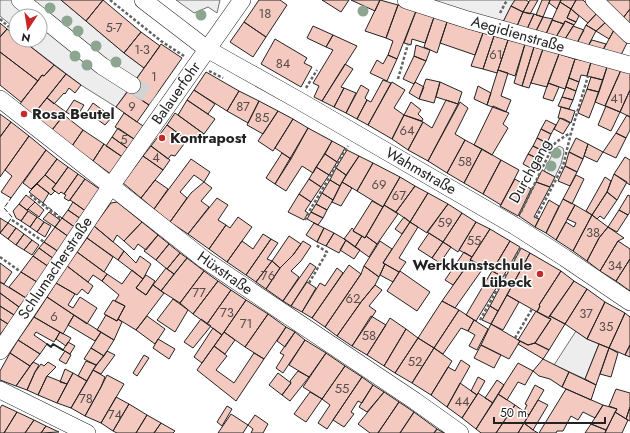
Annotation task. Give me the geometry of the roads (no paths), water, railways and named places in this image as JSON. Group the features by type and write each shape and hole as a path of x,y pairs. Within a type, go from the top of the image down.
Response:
{"street":[{"path":"20,0 30,8"},
{"name":"Wahmstraße","path":"143,0 207,49 356,133 521,230 630,302"},
{"name":"Balauerfohr","path":"111,186 160,102 197,64 242,0"},
{"name":"Aegidienstraße","path":"406,0 468,20 630,65"},
{"path":"594,0 630,35"},
{"path":"48,22 102,66 132,85"},
{"name":"Hüxstraße","path":"0,99 205,260 415,401 460,433"},
{"name":"Schlumacherstraße","path":"0,351 111,186"},
{"path":"0,390 87,433"}],"tunnel":[{"path":"132,85 154,98"}],"place":[{"name":"Rosa Beutel","path":"24,114"},
{"name":"Kontrapost","path":"162,138"},
{"name":"Werkkunstschule Lübeck","path":"540,274"}]}
